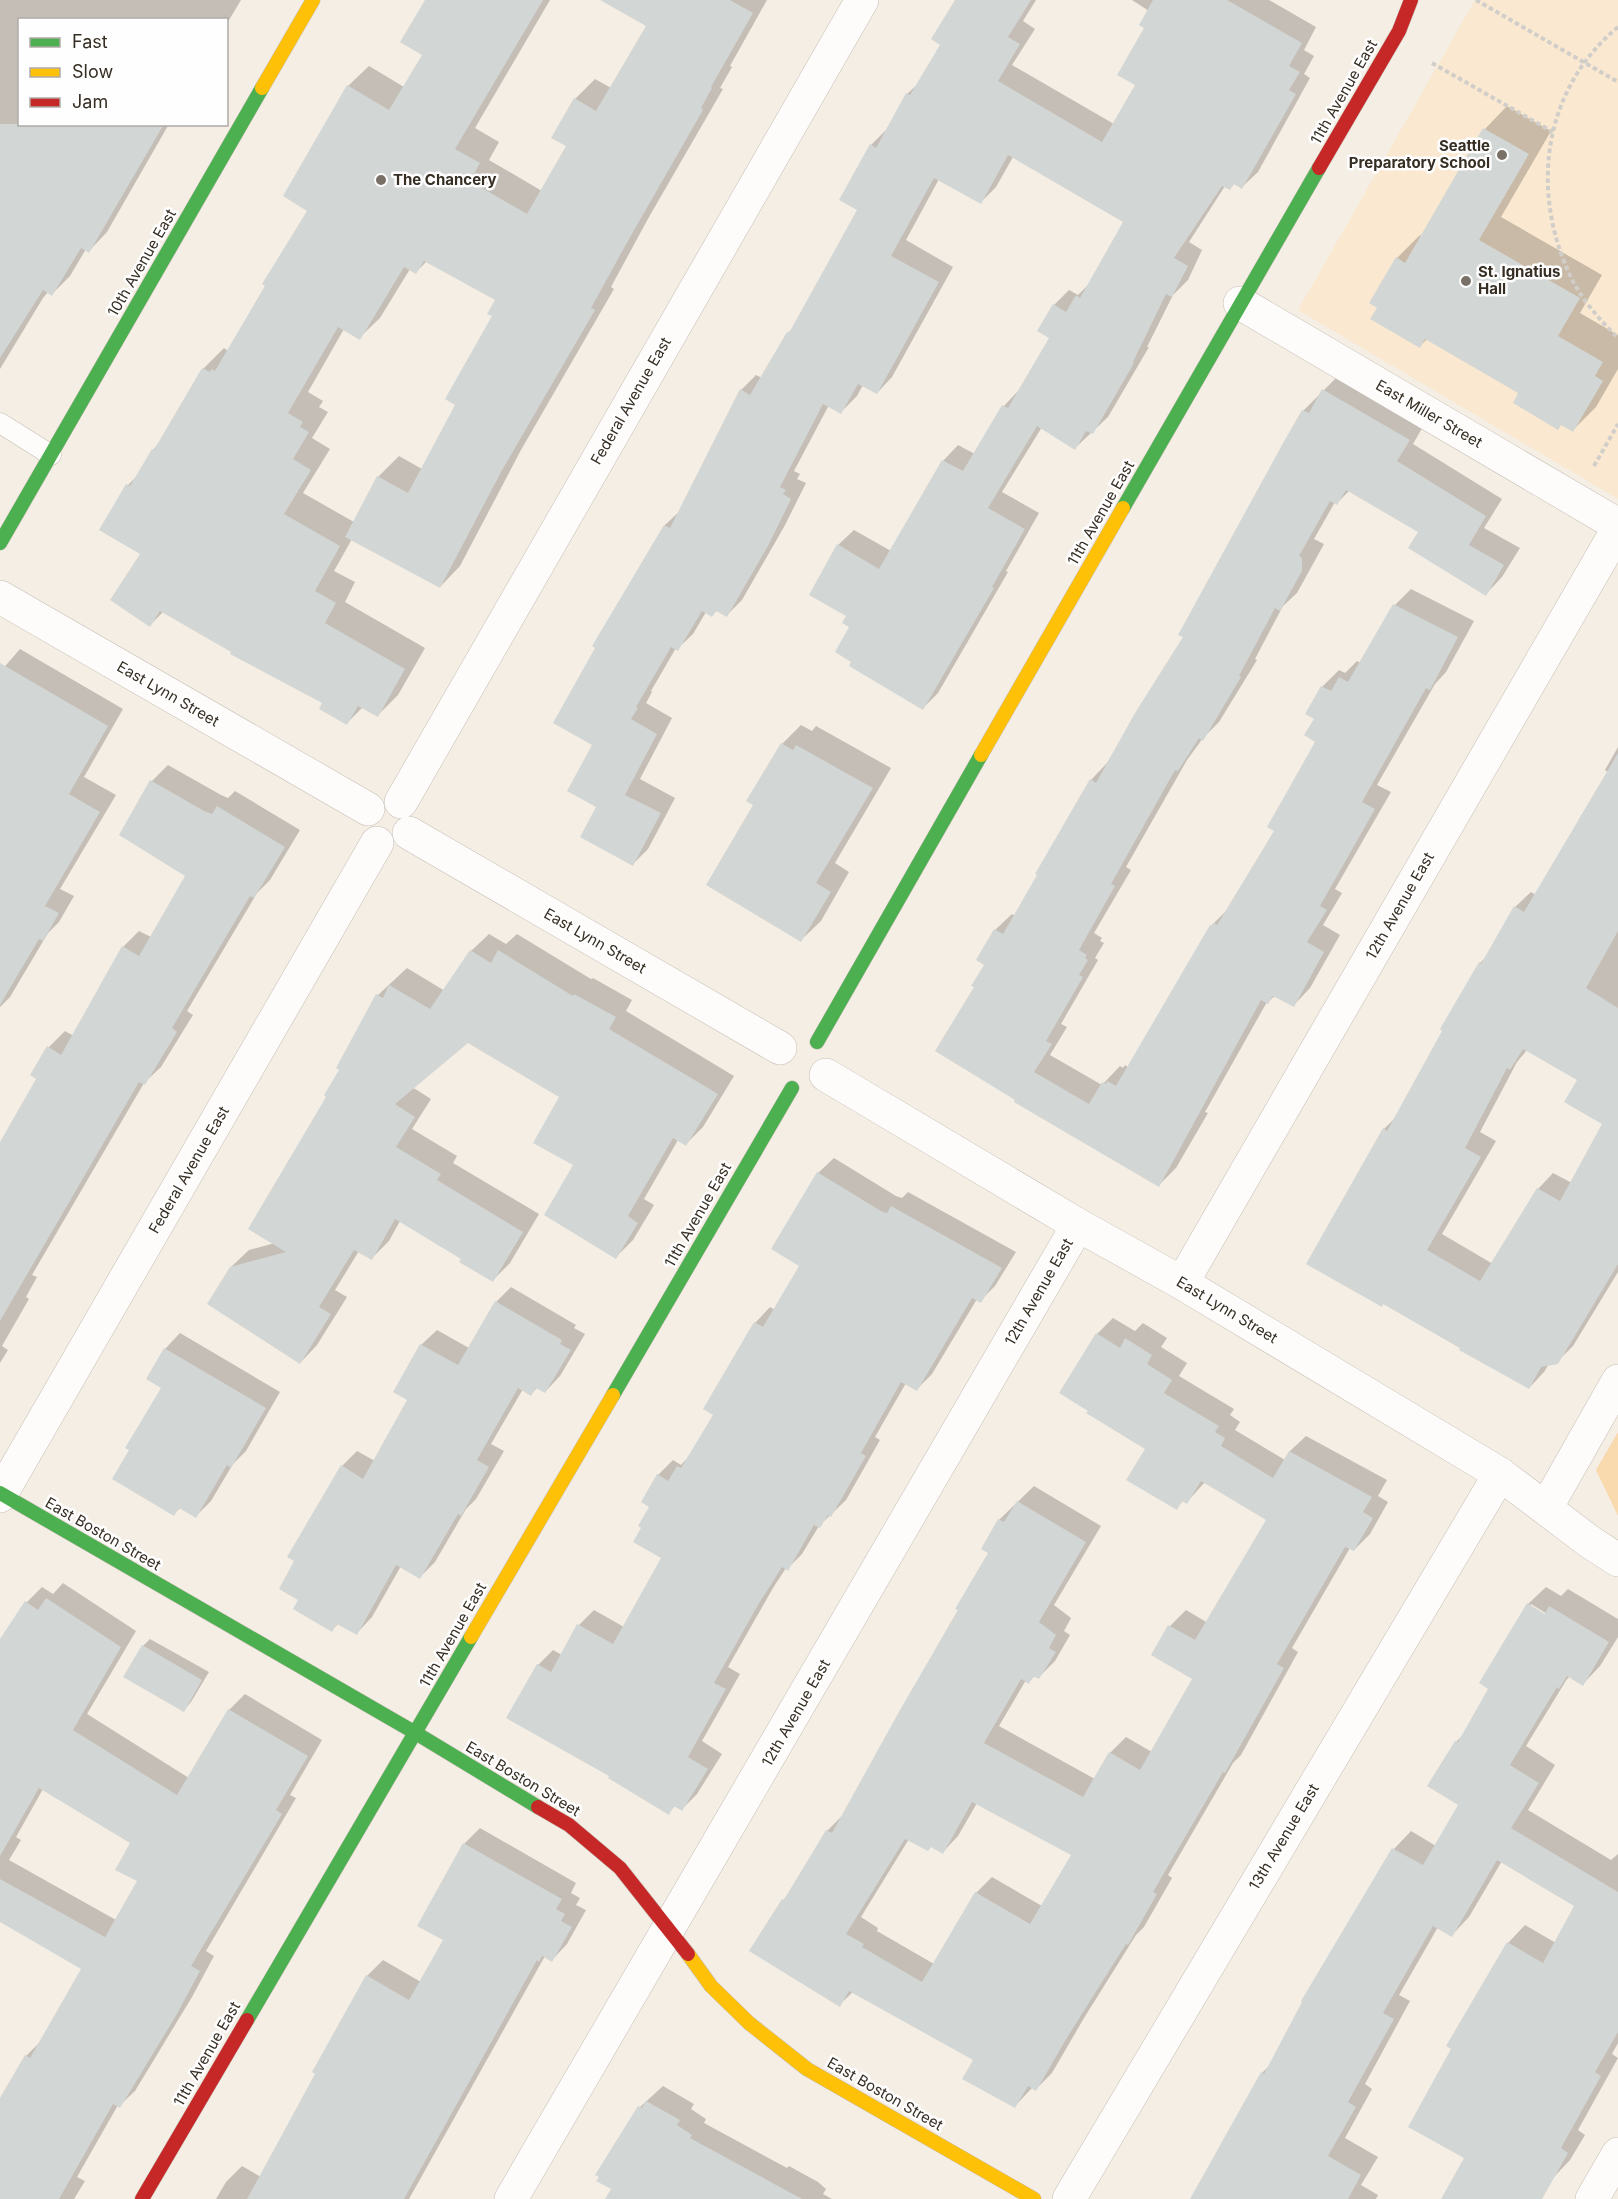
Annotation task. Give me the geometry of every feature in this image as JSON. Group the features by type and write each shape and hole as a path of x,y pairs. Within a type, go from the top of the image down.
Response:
{"street":[{"name":"10th Avenue East","path":"0,543 313,0"},
{"name":"Federal Avenue East","path":"401,802 862,0"},
{"name":"11th Avenue East","path":"818,1041 1240,303 1395,38 1409,1"},
{"name":"East Miller Street","path":"1240,303 1618,527"},
{"name":"12th Avenue East","path":"1182,1283 1618,527"},
{"name":"East Lynn Street","path":"0,597 368,809"},
{"path":"382,798 397,799 401,802 411,816 412,824 406,838 394,845 377,843 370,839 364,824 368,809 382,798"},
{"name":"East Lynn Street","path":"409,833 780,1048"},
{"name":"Federal Avenue East","path":"0,1494 377,843"},
{"path":"796,1037 818,1041 827,1052 829,1061 826,1075 819,1085 811,1089 792,1088 780,1078 777,1071 776,1063 780,1048 796,1037"},
{"name":"East Lynn Street","path":"826,1075 1078,1226 1182,1283 1500,1474 1590,1542 1618,1560"},
{"name":"11th Avenue East","path":"142,2199 792,1088"},
{"name":"12th Avenue East","path":"511,2199 1078,1226"},
{"path":"1545,1508 1618,1381"},
{"name":"13th Avenue East","path":"1069,2199 1500,1474"},
{"name":"East Boston Street","path":"0,1494 414,1732 569,1825 620,1868 711,1986 749,2023 807,2069 1034,2199"},
{"path":"1592,2199 1618,2154"}],"lane":[{"path":"0,423 51,455"}],"path":[{"path":"1476,0 1618,82"},
{"path":"1618,27 1584,62 1561,105 1553,132 1547,186 1550,215 1569,274 1584,300 1618,338"},
{"path":"1432,63 1553,132"},
{"path":"1589,475 1618,424"}],"shaded area":[{"name":"Seattle Preparatory School","path":"1475,0 1618,0 1618,499 1298,310"},
{"path":"1618,1432 1618,1516 1596,1470"}],"building":[{"path":"425,0 543,0 455,149 480,163 470,181 527,214 566,146 551,138 574,98 596,111 646,26 600,0 730,0 753,13 711,87 701,108 703,110 591,308 595,310 501,472 440,588 345,537 377,476 408,493 455,405 445,399 492,316 487,314 495,300 424,261 416,274 404,267 360,340 338,327 288,413 303,422 300,427 309,432 293,459 311,470 284,514 340,546 315,591 336,603 325,623 405,669 378,717 358,706 347,725 319,709 322,703 230,654 231,652 160,611 150,627 110,600 140,554 99,530 126,484 130,486 152,449 154,450 202,368 210,372 211,369 215,371 265,286 262,284 307,211 283,196 347,85 389,110 422,55 400,42"},
{"path":"955,0 1031,0 1008,37 1020,44 998,81 1102,142 1135,85 1117,75 1144,28 1139,25 1153,0 1227,0 1302,43 1289,66 1300,72 1289,90 1296,94 1242,189 1234,184 1230,190 1222,186 1174,258 1188,266 1172,297 1166,294 1134,363 1093,434 1086,431 1075,450 1037,426 988,508 1025,529 992,587 994,588 923,710 849,666 851,662 835,652 849,627 842,623 846,616 809,595 837,544 879,569 942,460 963,471 1002,405 1008,408 1049,338 1037,331 1053,304 1066,312 1076,295 1080,298 1123,222 1008,155 981,204 934,178 891,256 939,282 877,394 858,384 841,414 823,404 780,487 786,490 783,494 791,499 769,544 727,617 716,611 712,617 702,611 678,651 671,647 636,707 638,708 631,719 657,734 625,795 661,813 633,866 580,837 596,807 567,791 592,745 553,723 595,648 592,646 664,525 670,528 740,389 750,395 787,332 789,333 857,210 839,200 870,144 876,148 906,93 910,95 940,45 931,39"},
{"path":"0,124 163,126 89,253 81,248 52,296 43,290 0,358"},
{"name":"St. Ignatius Hall","path":"1483,128 1529,154 1479,240 1580,298 1558,336 1603,362 1595,376 1603,381 1573,432 1561,425 1558,430 1513,403 1518,393 1425,339 1420,348 1370,319 1377,308 1369,303 1396,257 1405,263"},
{"path":"1322,389 1410,440 1397,461 1486,516 1469,545 1504,565 1486,596 1408,548 1418,532 1346,490 1337,505 1330,501 1299,556 1302,558 1302,571 1280,611 1275,608 1239,676 1241,677 1203,741 1199,738 1178,771 1175,770 1111,884 1115,886 1079,950 1087,955 1085,958 1088,960 1079,975 1083,977 1046,1041 1052,1044 1034,1072 1089,1104 1102,1082 1106,1084 1107,1081 1116,1086 1210,925 1214,923 1217,925 1274,831 1267,827 1315,742 1304,735 1314,719 1305,714 1321,686 1331,691 1339,677 1348,682 1393,604 1458,637 1430,690 1426,688 1362,802 1375,809 1320,906 1327,910 1307,942 1324,952 1294,1007 1273,996 1268,1004 1261,1000 1159,1187 1014,1102 1015,1100 935,1051 974,987 971,986 984,965 976,960 994,929 1003,934 1090,779 1096,783 1135,713 1183,637 1178,635 1302,410 1309,413"},
{"path":"0,663 108,726 69,794 100,812 45,906 59,913 43,941 39,939 0,1005"},
{"path":"781,743 793,750 796,745 873,788 816,883 831,892 801,942 706,885 753,805 746,801"},
{"path":"1618,753 1618,931 1586,988 1618,1008 1618,1264 1558,1364 1541,1367 1529,1389 1383,1304 1382,1307 1306,1264 1383,1128 1387,1131 1442,1031 1440,1029 1479,962 1481,964 1514,906 1524,912","holes":["1523,1049 1577,1080 1564,1102 1602,1124 1560,1201 1537,1188 1480,1281 1427,1250 1481,1157 1465,1148 1507,1068 1510,1070"]},
{"path":"150,780 204,811 212,814 217,806 285,847 254,898 250,896 172,1028 177,1032 145,1085 139,1082 0,1321 0,1142 36,1079 30,1075 47,1046 61,1055 122,946 139,956 185,876 119,835"},
{"path":"470,950 491,963 498,950 573,996 574,994 616,1017 609,1029 718,1094 686,1146 673,1138 628,1216 638,1223 616,1259 544,1215 573,1165 533,1143 559,1097 468,1043 395,1104 415,1117 396,1147 441,1174 437,1180 523,1232 493,1282 459,1262 461,1259 395,1219 372,1260 354,1250 319,1307 331,1314 300,1364 207,1304 230,1267 286,1252 248,1229 326,1097 324,1095 339,1070 336,1068 376,994 383,998 389,985 430,1009"},
{"path":"817,1172 881,1211 887,1213 891,1206 1002,1268 981,1303 972,1298 917,1391 901,1382 861,1453 866,1456 831,1517 828,1515 820,1528 814,1525 788,1571 782,1567 758,1605 714,1683 726,1689 688,1757 708,1769 682,1811 674,1806 669,1815 608,1778 609,1776 506,1718 537,1664 551,1672 577,1624 613,1644 661,1558 633,1542 641,1528 638,1526 649,1507 641,1502 657,1474 668,1481 677,1466 681,1468 713,1415 703,1409 754,1322 763,1327 799,1266 771,1249"},
{"path":"495,1301 562,1340 560,1344 571,1350 545,1393 536,1388 531,1396 518,1388 477,1460 489,1467 461,1516 458,1514 420,1579 396,1565 357,1635 337,1624 332,1632 293,1609 298,1600 279,1589 294,1561 287,1557 341,1465 363,1479 407,1400 393,1392 420,1344 458,1365"},
{"path":"1096,1333 1120,1348 1125,1338 1152,1355 1147,1364 1172,1380 1164,1393 1219,1426 1215,1432 1225,1438 1221,1446 1273,1478 1289,1451 1372,1497 1363,1512 1373,1518 1354,1551 1345,1547 1277,1664 1284,1668 1225,1773 1223,1772 1153,1892 1157,1894 1128,1945 1126,1944 1068,2036 1036,2091 1028,2086 1015,2108 962,2079 973,2060 849,1991 840,2007 749,1951 782,1899 784,1900 826,1830 832,1833 988,1553 981,1549 998,1519 1004,1522 1017,1501 1086,1542 1039,1622 1056,1635 1049,1648 1056,1652 1039,1679 1033,1676 1029,1684 1021,1679 984,1743 1083,1797 1109,1752 1140,1770 1192,1679 1151,1655 1168,1625 1195,1640 1266,1520 1201,1481 1187,1504 1182,1501 1177,1510 1126,1480 1145,1449 1086,1413 1088,1411 1059,1393","holes":["972,1802 1071,1855 1030,1924 975,1892 922,1982 862,1947 864,1944 846,1934 905,1839 928,1851 931,1847 943,1854"]},
{"path":"164,1348 266,1408 231,1468 227,1465 196,1518 179,1508 174,1516 112,1479 129,1450 125,1448 161,1388 146,1379"},
{"path":"46,1598 121,1647 73,1730 177,1795 228,1709 308,1756 276,1810 282,1814 191,1966 200,1971 177,2014 120,2108 113,2104 59,2199 0,2199 0,2098 25,2055 30,2058 81,1969 0,1922 0,1879 105,1937 137,1881 115,1870 130,1843 39,1788 0,1856 0,1639 25,1601 38,1610"},
{"path":"1527,1603 1545,1614 1549,1606 1609,1642 1583,1686 1567,1676 1559,1689 1557,1687 1510,1765 1539,1783 1511,1828 1618,1892 1618,2032 1595,2072 1601,2076 1561,2148 1568,2153 1542,2199 1441,2199 1464,2158 1408,2127 1451,2049 1446,2046 1507,1942 1543,1963 1574,1906 1497,1860 1452,1937 1433,1926 1383,2013 1394,2019 1348,2102 1356,2107 1328,2156 1361,2175 1348,2199 1190,2199 1261,2072 1264,2074 1301,2001 1392,1848 1423,1865 1458,1805 1427,1786 1455,1741 1458,1742 1488,1689 1479,1683"},
{"path":"142,1645 202,1680 184,1712 123,1677"},
{"path":"463,1843 562,1899 556,1909 565,1914 561,1921 572,1927 552,1962 542,1956 539,1962 537,1960 404,2199 247,2199 315,2074 312,2072 366,1975 409,2000 443,1940 417,1926"},
{"path":"646,2101 680,2120 677,2125 692,2135 690,2138 802,2199 605,2199 611,2189 596,2181 599,2177 595,2175 638,2106 642,2108"}],"traffic: fast":[{"path":"0,543 262,88"},
{"path":"1123,508 1319,168"},
{"path":"817,1042 981,755"},
{"path":"613,1395 792,1088"},
{"path":"0,1493 414,1732 538,1807"},
{"path":"247,2020 471,1637"}],"traffic: slow":[{"path":"262,88 313,0"},
{"path":"981,755 1123,508"},
{"path":"471,1637 613,1395"},
{"path":"688,1954 711,1986 749,2023 807,2069 1034,2199"}],"traffic: jam":[{"path":"1319,168 1399,31 1411,0"},
{"path":"538,1807 569,1825 620,1868 688,1954"},
{"path":"142,2199 247,2020"}],"place":[{"name":"Seattle Preparatory School","path":"1502,155"},
{"name":"The Chancery","path":"381,180"},
{"name":"St. Ignatius Hall","path":"1466,281"}]}
